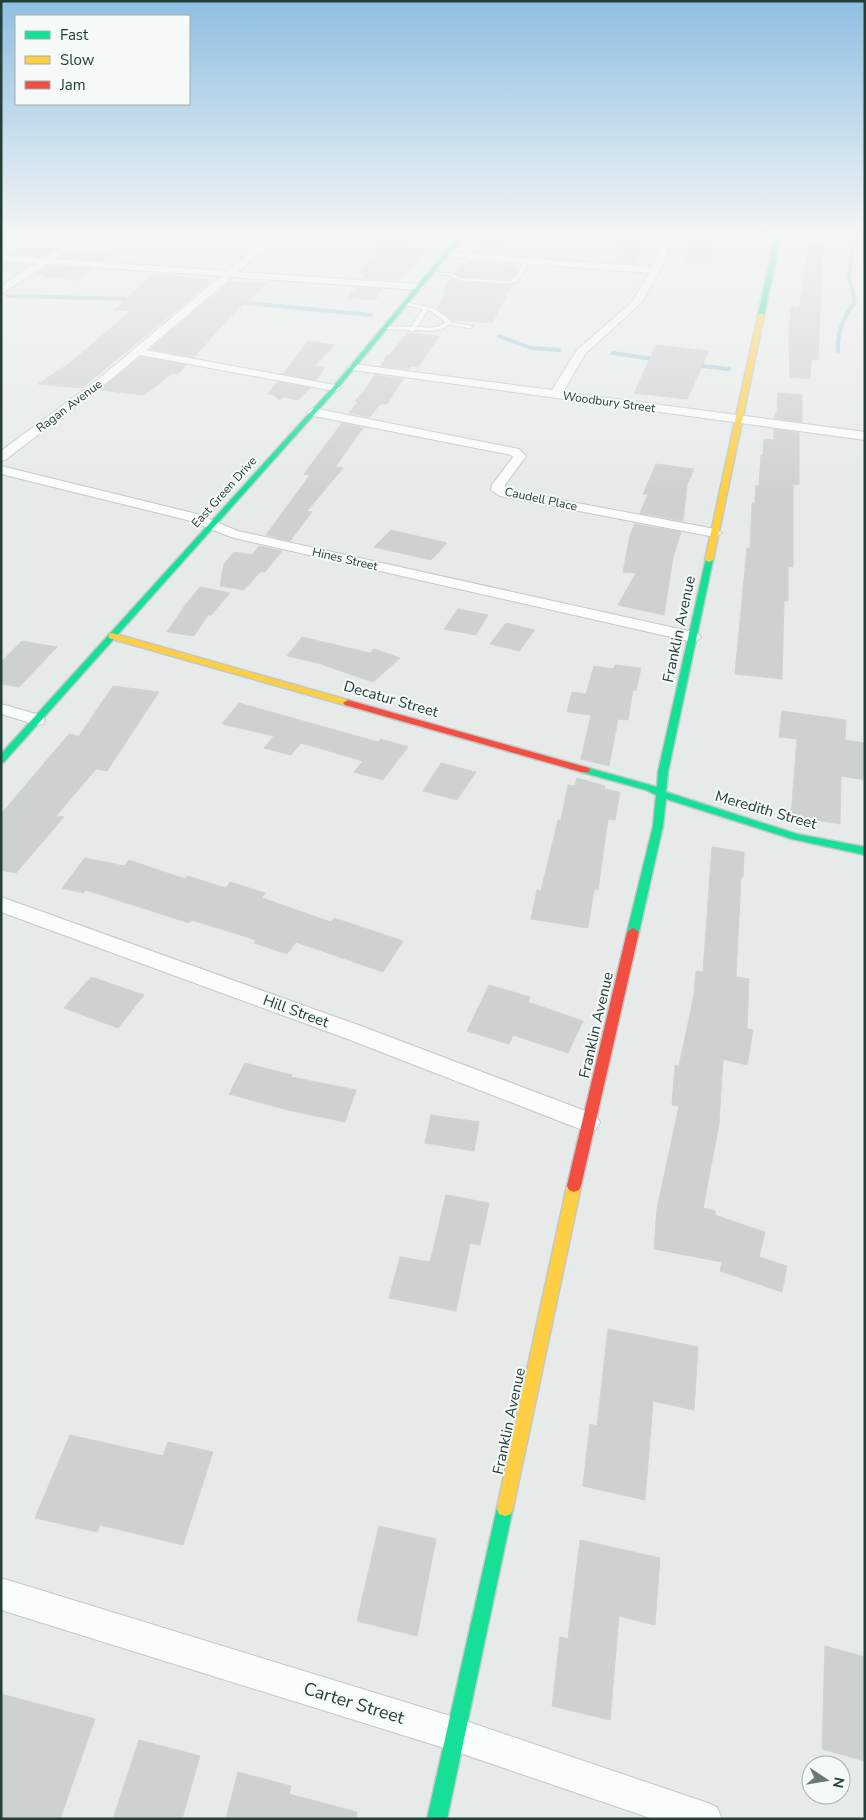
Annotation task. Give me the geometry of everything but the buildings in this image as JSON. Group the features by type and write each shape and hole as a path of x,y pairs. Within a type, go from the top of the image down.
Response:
{"street":[{"name":"Ragan Avenue","path":"1,457 55,418 173,322"},
{"name":"East Green Drive","path":"1,760 335,388 390,322"},
{"path":"556,394 581,352 616,322"},
{"name":"Franklin Avenue","path":"436,1819 457,1735 588,1122 658,826 663,772 760,322"},
{"path":"138,352 335,388"},
{"name":"Woodbury Street","path":"353,367 865,436"},
{"name":"Caudell Place","path":"313,412 514,452 520,456 498,490 505,493 715,533"},
{"name":"Hines Street","path":"1,470 192,516 234,534 692,637"},
{"name":"Decatur Street","path":"112,636 650,788 661,794"},
{"path":"1,709 37,720"},
{"name":"Meredith Street","path":"661,794 796,837 865,851"},
{"name":"Hill Street","path":"1,904 353,1032 588,1122"},
{"name":"Carter Street","path":"1,1594 457,1735 705,1819"}],"lane":[{"path":"412,330 418,322"},
{"path":"385,328 412,330 443,328 447,324 470,326"}],"waterway":[{"path":"838,351 839,337 843,322"},
{"path":"499,336 531,348 559,350"},
{"path":"613,353 660,360"},
{"path":"693,365 729,369"}],"traffic: fast":[{"path":"1,760 335,388 390,322"},
{"path":"633,932 658,826 663,772 709,560"},
{"path":"585,770 650,788 661,794 796,837 865,851"},
{"path":"437,1819 505,1508"}],"traffic: slow":[{"path":"709,560 760,322"},
{"path":"112,636 348,703"},
{"path":"505,1508 574,1186"}],"traffic: jam":[{"path":"348,703 585,770"},
{"path":"574,1186 633,932"}]}
